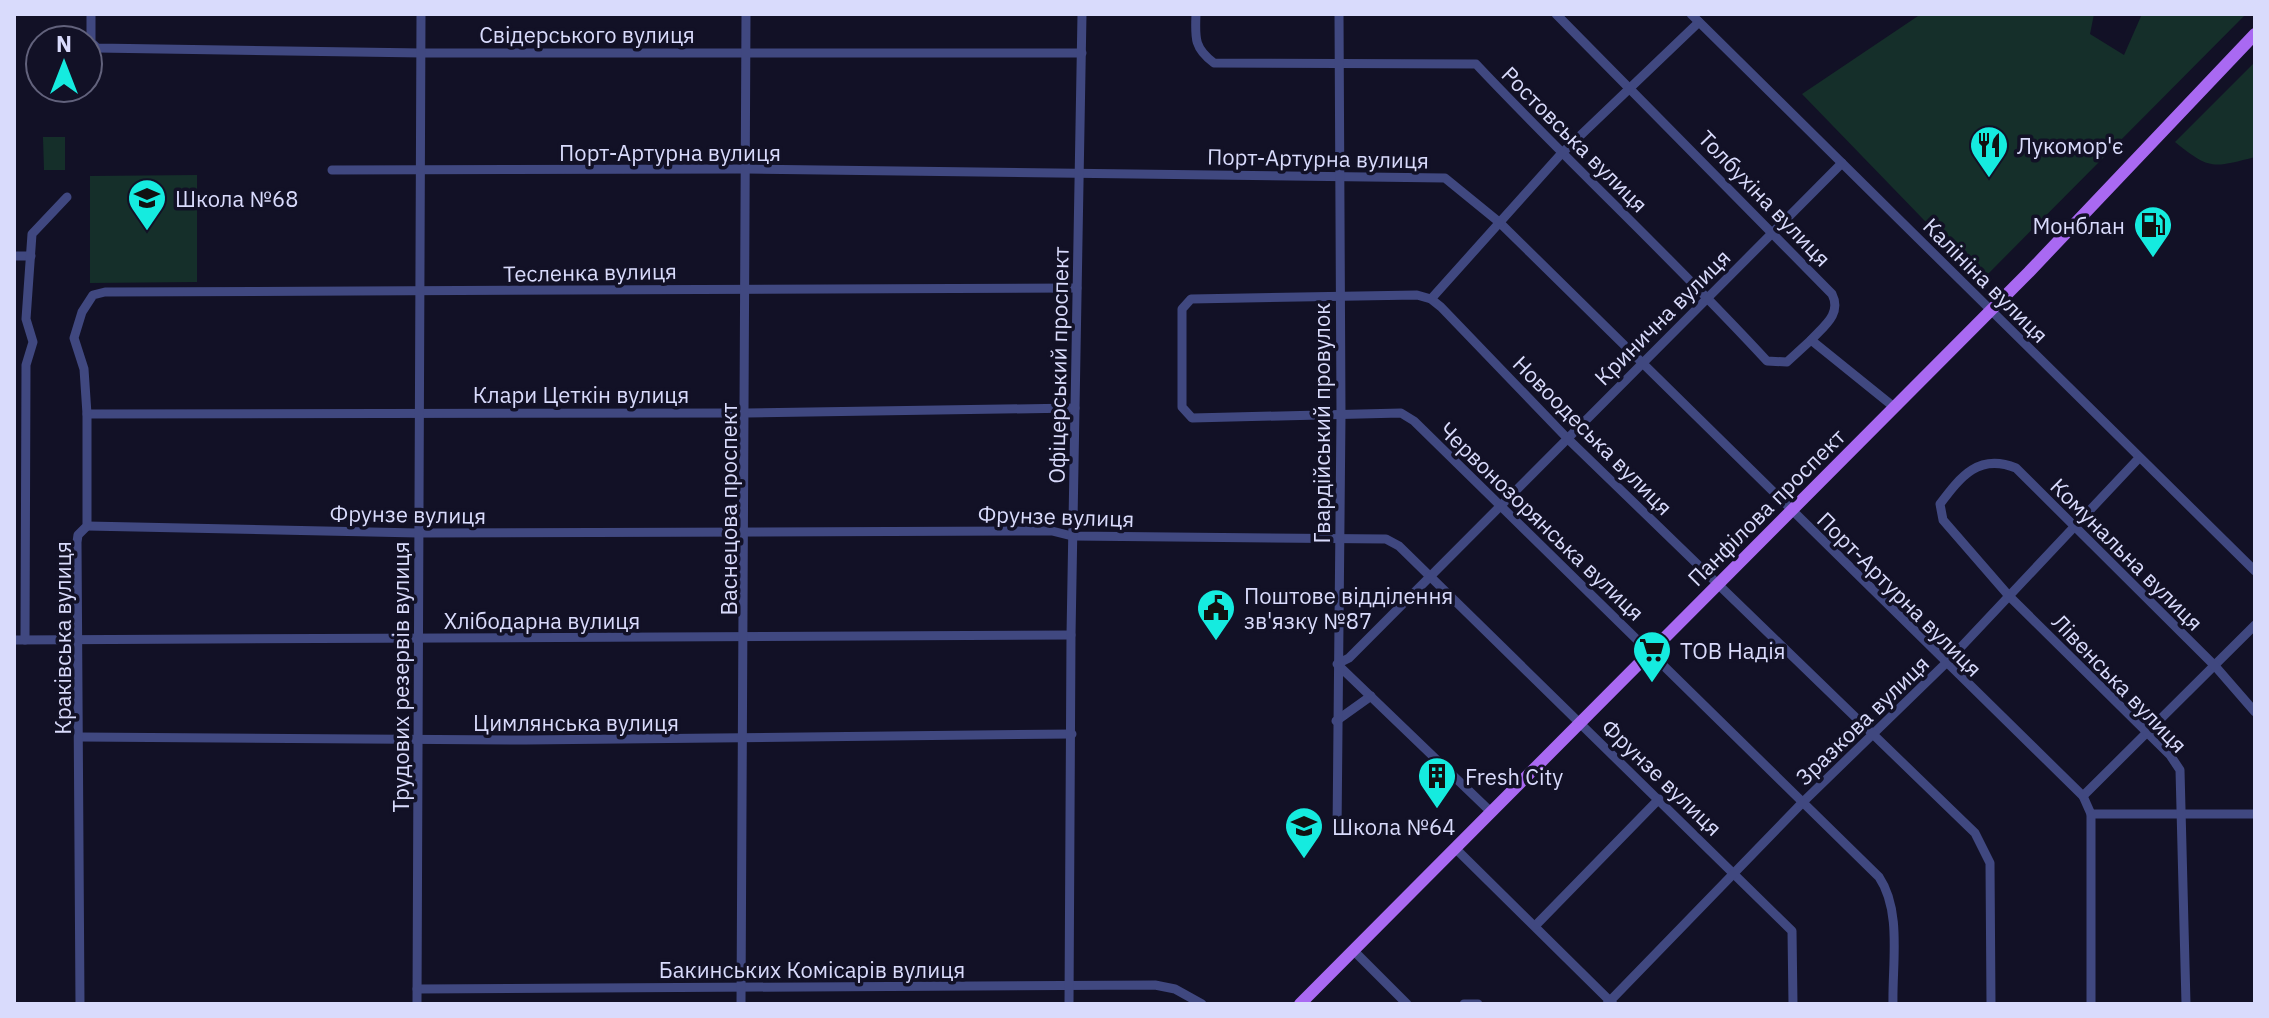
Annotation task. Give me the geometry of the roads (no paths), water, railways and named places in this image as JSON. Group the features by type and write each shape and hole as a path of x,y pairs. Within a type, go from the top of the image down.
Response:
{"main road":[{"name":"Панфілова проспект","path":"1300,1004 1649,650 1991,310 2255,34"}],"street":[{"name":"Свідерського вулиця","path":"91,14 92,46 422,53 1082,53"},
{"name":"Трудових резервів вулиця","path":"417,1004 421,14"},
{"name":"Васнецова проспект","path":"741,1004 747,413 746,14"},
{"name":"Офіцерський проспект","path":"1069,1004 1072,536 1082,14"},
{"name":"Ростовська вулиця","path":"1196,14 1194,41 1202,54 1214,63 1476,64 1561,154 1708,297 1767,361 1787,362 1811,340"},
{"name":"Гвардійський провулок","path":"1337,832 1341,415 1339,14"},
{"name":"Толбухіна вулиця","path":"1556,14 1774,232 1835,299 1834,315 1811,340"},
{"name":"Калініна вулиця","path":"1691,14 2255,571"},
{"path":"1341,415 1192,418 1182,407 1182,309 1191,299 1417,295 1431,299 1561,154 1699,22"},
{"name":"Кринична вулиця","path":"1337,664 1349,658 1432,578 1501,504 1842,163"},
{"name":"Порт-Артурна вулиця","path":"332,170 747,169 1080,175 1339,174 1445,178 1499,222 1945,664 2083,796 2091,814 2091,1004"},
{"path":"20,640 26,365 33,342 26,319 32,234 67,197"},
{"path":"14,256 31,256"},
{"name":"Тесленка вулиця","path":"105,292 1077,288"},
{"name":"Краківська вулиця","path":"80,1004 77,542 87,526 87,414 84,369 74,338 85,306 93,295 105,292"},
{"name":"Новоодеська вулиця","path":"1431,299 1567,438 1975,833 1986,849 1990,863 1991,1004"},
{"path":"1811,340 1894,407"},
{"name":"Клари Цеткін вулиця","path":"87,414 419,411 747,413 1075,408"},
{"name":"Червонозорянська вулиця","path":"1341,415 1401,413 1414,421 1879,877 1888,891 1892,913 1893,1004"},
{"name":"Зразкова вулиця","path":"1611,1003 1803,802 1945,664 2139,458"},
{"name":"Комунальна вулиця","path":"1959,479 1983,464 1998,461 2016,468 2215,666 2255,712"},
{"name":"Лівенська вулиця","path":"1959,479 1940,504 1943,520 2009,596 2148,732 2180,770 2186,1004"},
{"name":"Фрунзе вулиця","path":"87,526 418,533 1052,531 1072,536 1339,537 1392,542 1735,872 1792,931 1793,1004"},
{"path":"2083,796 2255,625"},
{"name":"Хлібодарна вулиця","path":"20,640 1071,635"},
{"path":"1337,664 1491,812"},
{"path":"1336,721 1371,696"},
{"name":"Цимлянська вулиця","path":"80,737 418,741 1072,734"},
{"path":"1535,926 1659,799"},
{"path":"2091,814 2255,814"},
{"path":"1455,848 1611,1003"},
{"path":"1353,950 1407,1004"},
{"name":"Бакинських Комісарів вулиця","path":"417,989 1155,985 1175,989 1202,1004"},
{"path":"1464,1004 1478,1004"}],"place":[{"name":"Лукомор'є","path":"1989,179"},
{"name":"Школа №68","path":"147,232"},
{"name":"Монблан","path":"2153,259"},
{"name":"Поштове відділення зв'язку №87","path":"1216,642"},
{"name":"ТОВ Надія","path":"1652,684"},
{"name":"Fresh City","path":"1437,810"},
{"name":"Школа №64","path":"1304,860"}]}
